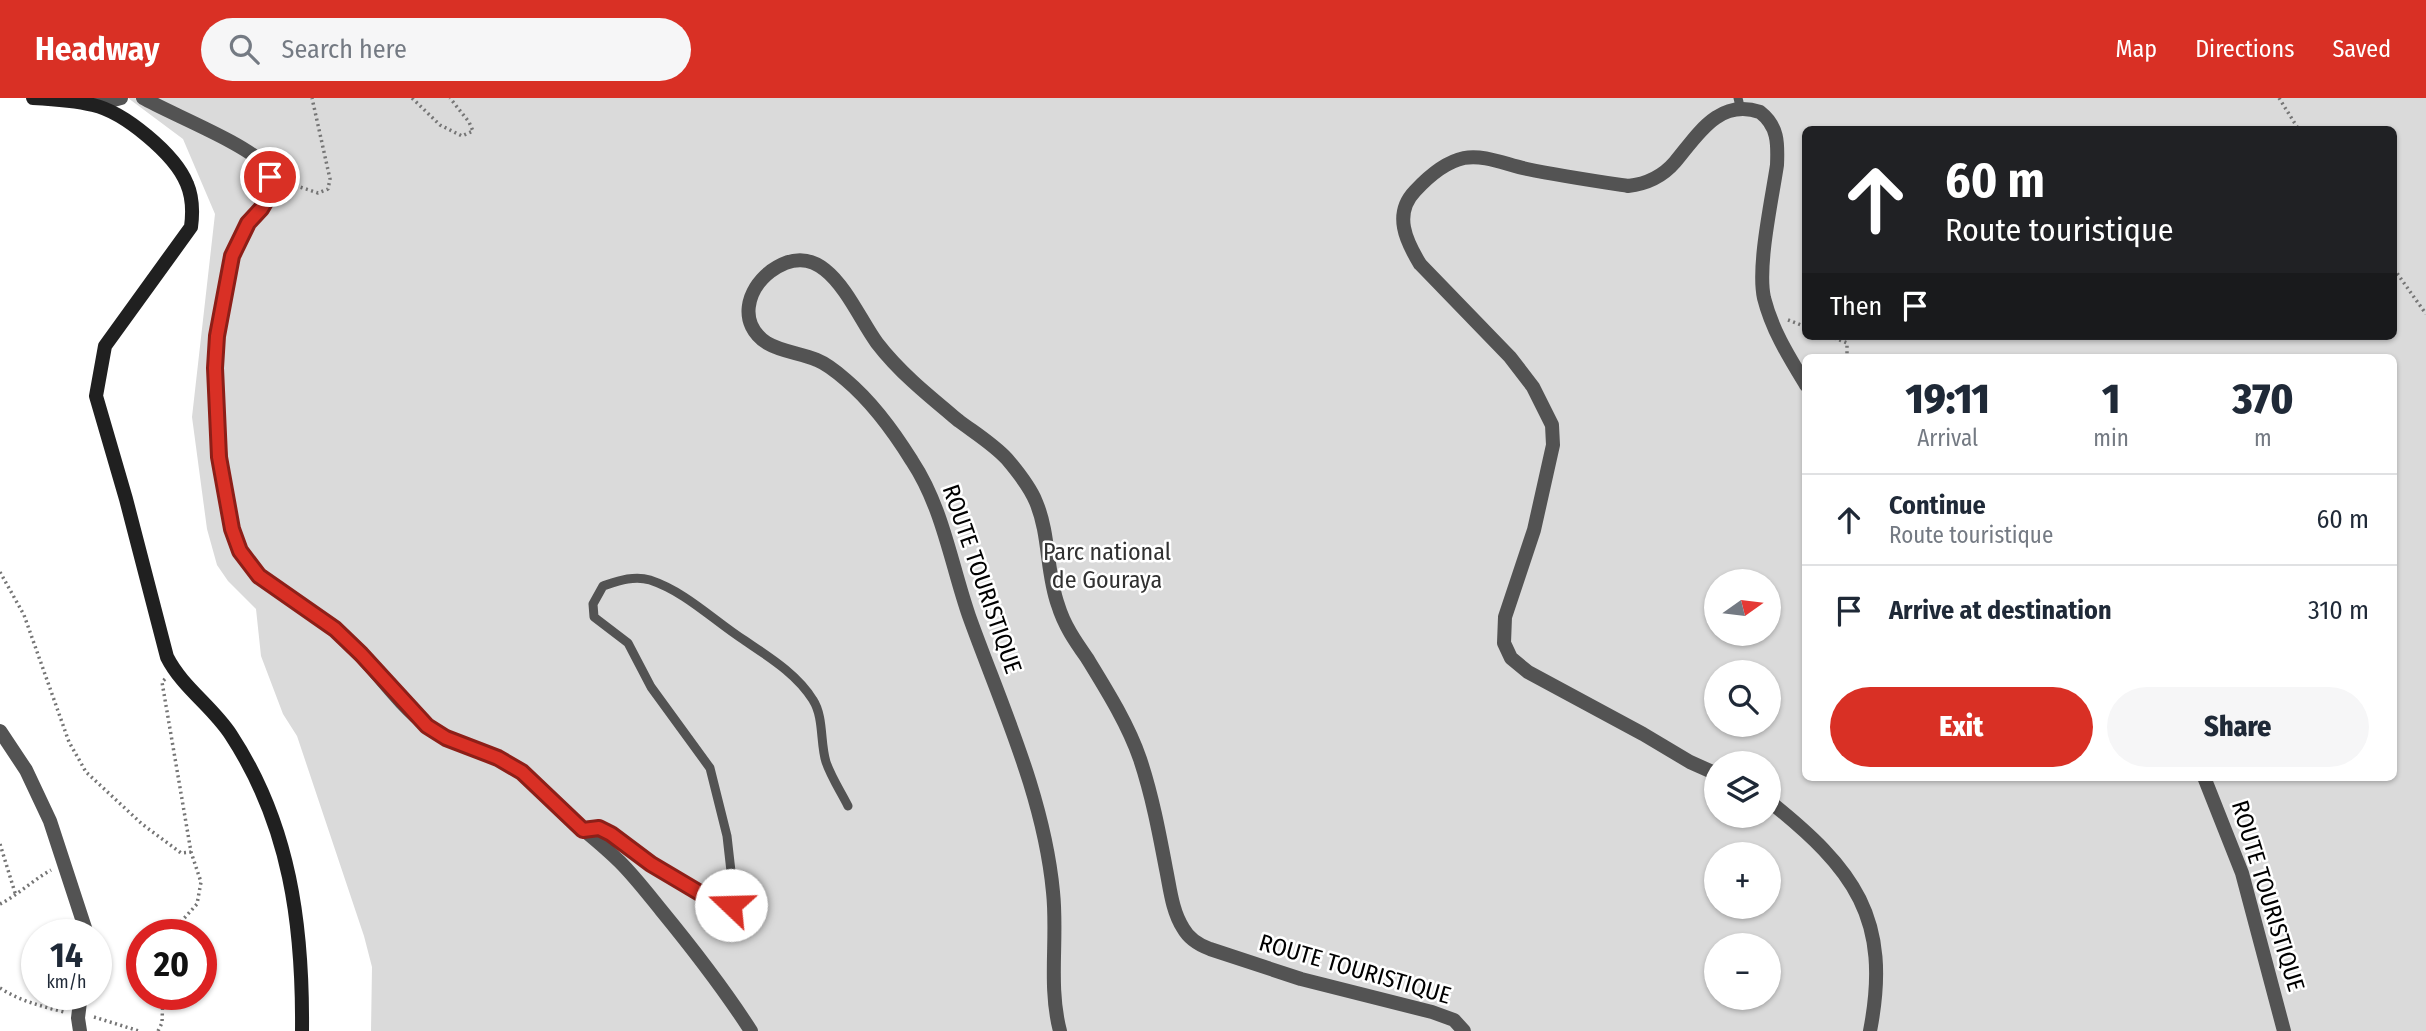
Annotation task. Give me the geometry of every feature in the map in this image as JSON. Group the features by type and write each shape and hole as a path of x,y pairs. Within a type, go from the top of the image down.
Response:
{"main road":[{"path":"33,98 95,105 129,122 170,158 187,183 193,209 191,227 105,346 96,396 132,519 161,642 174,670 221,720 233,738 258,782 274,821 293,891 302,973 302,1031"}],"street":[{"path":"95,105 121,98"},
{"path":"143,98 244,149 262,162 270,177 268,197 248,223 232,256 217,336 215,368 219,457 232,529 240,551 259,576 335,629 427,726 446,738 498,758 522,772 620,862 730,998 751,1031"},
{"path":"1704,768 1528,672 1511,659 1504,643 1506,617 1534,530 1553,444 1552,425 1533,387 1510,357 1420,264 1408,242 1402,212 1414,192 1423,184 1448,164 1465,158 1485,158 1526,169 1628,186 1640,185 1674,163 1711,113 1738,100 1750,105 1770,120 1776,132 1777,165 1762,272 1764,296 1785,351 1802,379"},
{"name":"ROUTE TOURISTIQUE","path":"1060,1031 1054,999 1055,936 1048,855 1023,765 968,613 933,499 914,463 859,392 819,360 765,342 750,325 747,308 753,290 771,272 784,264 797,260 808,262 833,276 892,361 911,381 1004,457 1026,483 1036,502 1044,529 1052,587 1059,610 1071,636 1101,683 1138,752 1154,810 1174,907 1181,926 1188,935 1198,944 1210,949 1301,979 1432,1012 1454,1020 1464,1031"},
{"path":"0,731 31,780 50,821 82,919"},
{"name":"ROUTE TOURISTIQUE","path":"2206,781 2242,873 2284,1031"},
{"path":"1781,810 1805,829 1832,858 1852,883 1866,910 1873,936 1876,972 1870,1031"}],"lane":[{"path":"583,830 599,828 611,834 651,864 715,902 731,905 734,898 727,836 710,768 651,687 628,643 594,617 593,604 603,586 624,579 648,580 681,595 709,612 743,640 766,653 801,685 814,702 827,765 848,806"}],"path":[{"path":"270,177 318,193 328,189 330,179 312,98"},
{"path":"412,98 440,125 462,136 473,131 450,98"},
{"path":"2279,98 2296,126"},
{"path":"2397,273 2426,314"},
{"path":"1839,340 1847,343 1847,354"},
{"path":"0,572 24,615 69,742 86,772 142,824 181,853 191,852"},
{"path":"174,670 162,682 191,852 201,882 197,904 184,919"},
{"path":"0,845 16,896"},
{"path":"0,904 63,864"},
{"path":"0,988 26,1003 51,1007 80,1021 139,1031"},
{"path":"158,1031 162,1023 162,1010"}],"green space":[{"name":"Parc national de Gouraya","path":"128,98 2426,98 2426,1031 371,1031 372,967 364,936 297,736 283,714 261,656 256,609 228,581 217,565 207,529 192,417 215,214 183,139"}],"route":[{"path":"270,177 268,197 248,223 232,256 217,336 215,368 219,457 232,529 240,551 259,576 335,629 427,726 446,738 498,758 522,772 583,830 599,828 611,834 651,864 715,902 731,905"}]}
